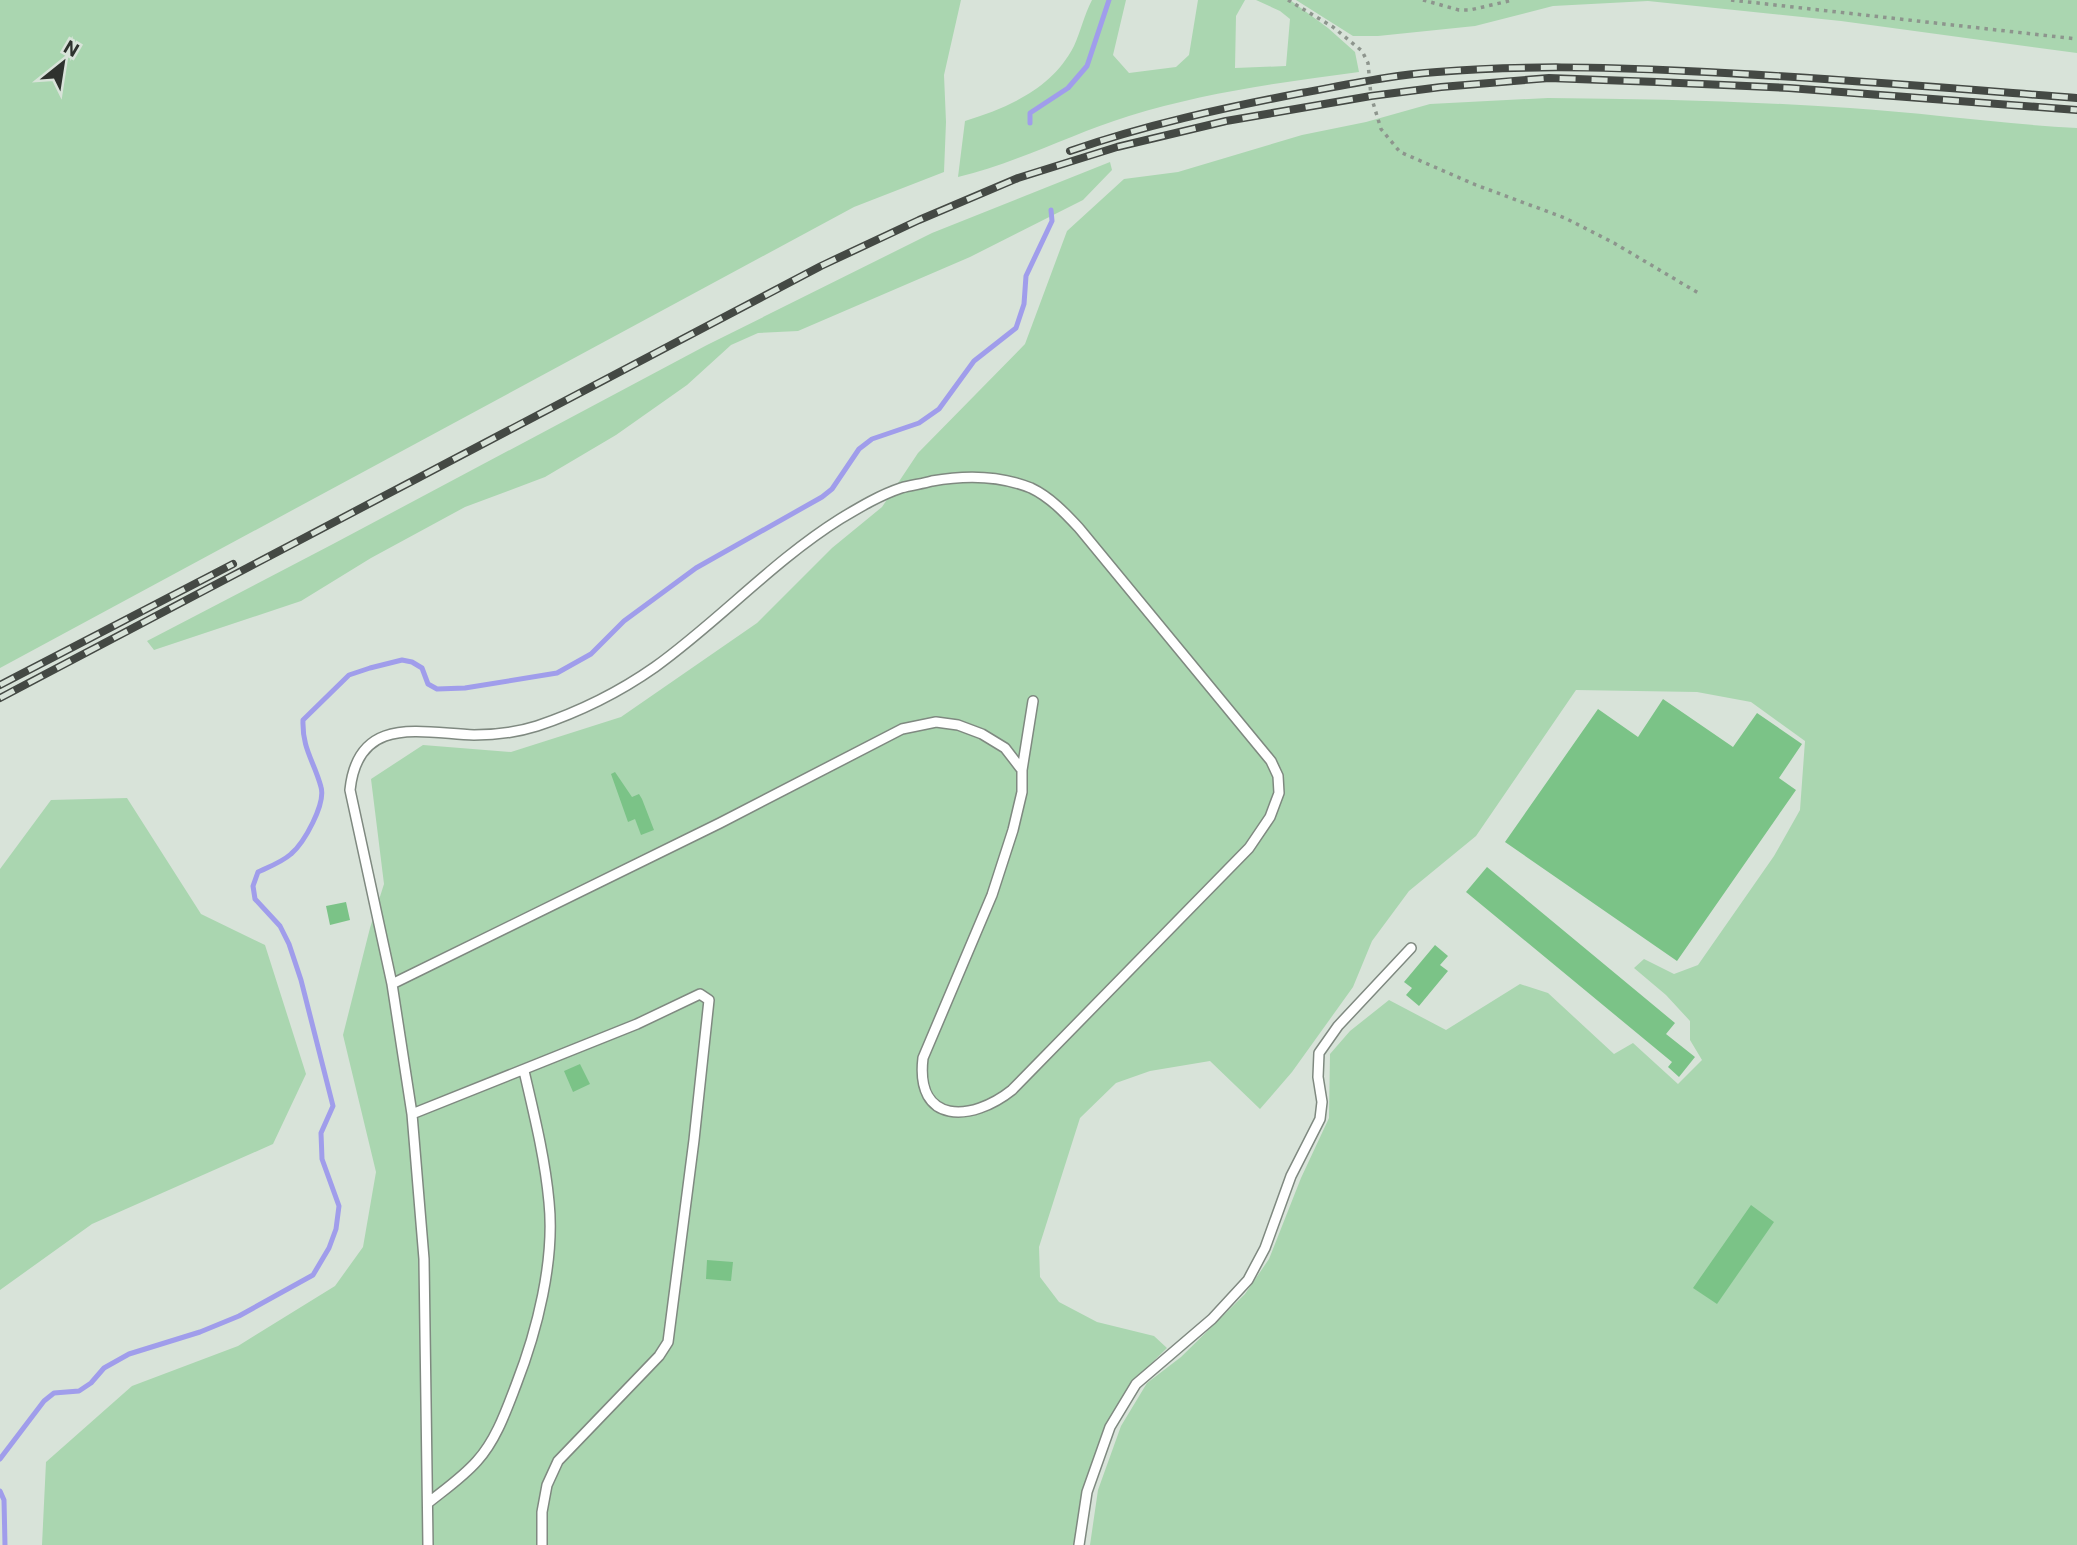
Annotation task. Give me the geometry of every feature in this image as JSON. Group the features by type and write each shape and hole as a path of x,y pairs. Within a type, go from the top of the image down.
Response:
{"lane":[{"path":"428,1545 424,1259 412,1114 392,984 350,790 352,770 360,756 373,742 393,733 434,730 476,735 521,731 564,717 612,695 655,667 814,536 865,503 901,488 961,475 999,479 1031,489 1056,505 1079,528 1271,761 1278,776 1279,793 1270,817 1232,867 1012,1090 987,1107 953,1114 937,1108 927,1098 922,1067 925,1049 992,895 1013,830 1022,792 1022,770 1033,701"},
{"path":"392,984 720,823 902,729 936,722 958,725 982,734 1005,748 1022,770"},
{"path":"1079,1545 1087,1492 1110,1427 1136,1384 1212,1319 1248,1280 1265,1248 1291,1176 1320,1119 1322,1102 1318,1077 1319,1053 1338,1026 1411,948"},
{"path":"412,1114 637,1024 700,994 709,1000 668,1342 659,1356 558,1461 547,1485 542,1512 542,1545"},
{"path":"428,1503 477,1461 494,1436 523,1366 536,1322 549,1245 549,1204 541,1146 524,1071"}],"path":[{"path":"1288,0 1333,27 1362,51 1368,63 1371,96 1381,129 1400,152 1476,185 1565,218 1614,243 1700,294"},
{"path":"1423,0 1459,10 1470,10 1513,0"},
{"path":"1731,0 2077,39"}],"green space":[{"path":"0,0 961,0 944,75 944,172 854,207 0,668"},
{"path":"1092,0 1126,0 1113,55 1129,73 1176,67 1189,55 1198,0 1245,0 1236,16 1235,68 1286,66 1290,19 1280,11 1256,0 1290,0 1355,52 1359,72 1243,89 1157,108 1107,123 1001,164 958,177 965,121 1013,102 1054,74 1074,46"},
{"path":"1296,0 2077,0 2077,53 1841,21 1648,1 1553,6 1475,26 1353,36"},
{"path":"1548,98 1812,106 2077,128 2077,1545 1090,1545 1098,1490 1121,1426 1147,1383 1181,1357 1245,1294 1269,1259 1301,1178 1329,1118 1330,1054 1350,1031 1389,1000 1446,1030 1520,984 1548,993 1614,1054 1633,1043 1678,1084 1702,1060 1690,1040 1690,1021 1666,995 1634,968 1644,959 1674,974 1698,965 1774,856 1800,810 1805,741 1751,702 1697,692 1576,690 1476,836 1409,891 1372,941 1353,987 1292,1072 1260,1109 1210,1061 1150,1071 1116,1083 1080,1118 1039,1247 1040,1277 1059,1302 1097,1322 1154,1336 1167,1348 1134,1380 1114,1414 1076,1545 42,1545 46,1462 132,1386 238,1346 335,1286 363,1247 376,1172 343,1035 384,884 371,779 423,745 511,752 621,717 757,623 832,548 882,507 918,453 1025,344 1067,231 1124,179 1178,172 1302,135 1366,122 1430,104"},
{"path":"1110,162 1112,170 1083,200 970,257 798,331 758,333 731,345 687,385 616,435 545,477 465,507 371,558 301,601 154,650 147,641 707,345 932,233"},
{"path":"127,798 201,914 265,945 306,1074 273,1144 92,1224 0,1290 0,869 51,800"}],"building":[{"path":"1663,699 1733,747 1757,713 1802,744 1779,778 1796,790 1677,961 1505,842 1598,709 1638,737"},
{"path":"615,772 632,797 639,794 654,830 641,835 635,819 628,822 611,774"},
{"path":"1487,867 1675,1023 1666,1034 1695,1057 1679,1077 1668,1067 1672,1062 1466,892"},
{"path":"346,902 350,920 330,925 326,906"},
{"path":"1435,945 1448,956 1440,965 1448,971 1419,1006 1406,995 1412,988 1404,982"},
{"path":"580,1064 590,1084 573,1092 564,1071"},
{"path":"1751,1205 1774,1222 1717,1304 1693,1288"},
{"path":"707,1260 733,1262 731,1281 706,1279"}],"waterway":[{"path":"1030,123 1030,113 1068,88 1087,66 1109,0"},
{"path":"0,1459 44,1401 54,1393 79,1391 91,1383 104,1368 129,1354 200,1332 239,1316 313,1275 329,1248 336,1229 339,1206 322,1159 321,1133 333,1106 301,980 289,944 280,926 255,899 253,886 258,872 284,859 296,849 317,813 321,787 306,747 303,720 349,675 402,660 422,668 428,684 437,689 465,688 557,673 591,654 624,621 696,568 822,497 832,489 859,449 872,439 919,423 939,409 974,361 1016,328 1024,304 1026,276 1052,221 1051,210"},
{"path":"0,1491 4,1500 5,1545"}],"railway":[{"path":"1070,151 1155,125 1272,99 1420,73 1499,68 1686,71 2077,98"},
{"path":"0,698 821,266 1018,178 1117,147 1226,121 1371,96 1549,78 1789,88 2077,110"},
{"path":"0,685 233,564"}]}
